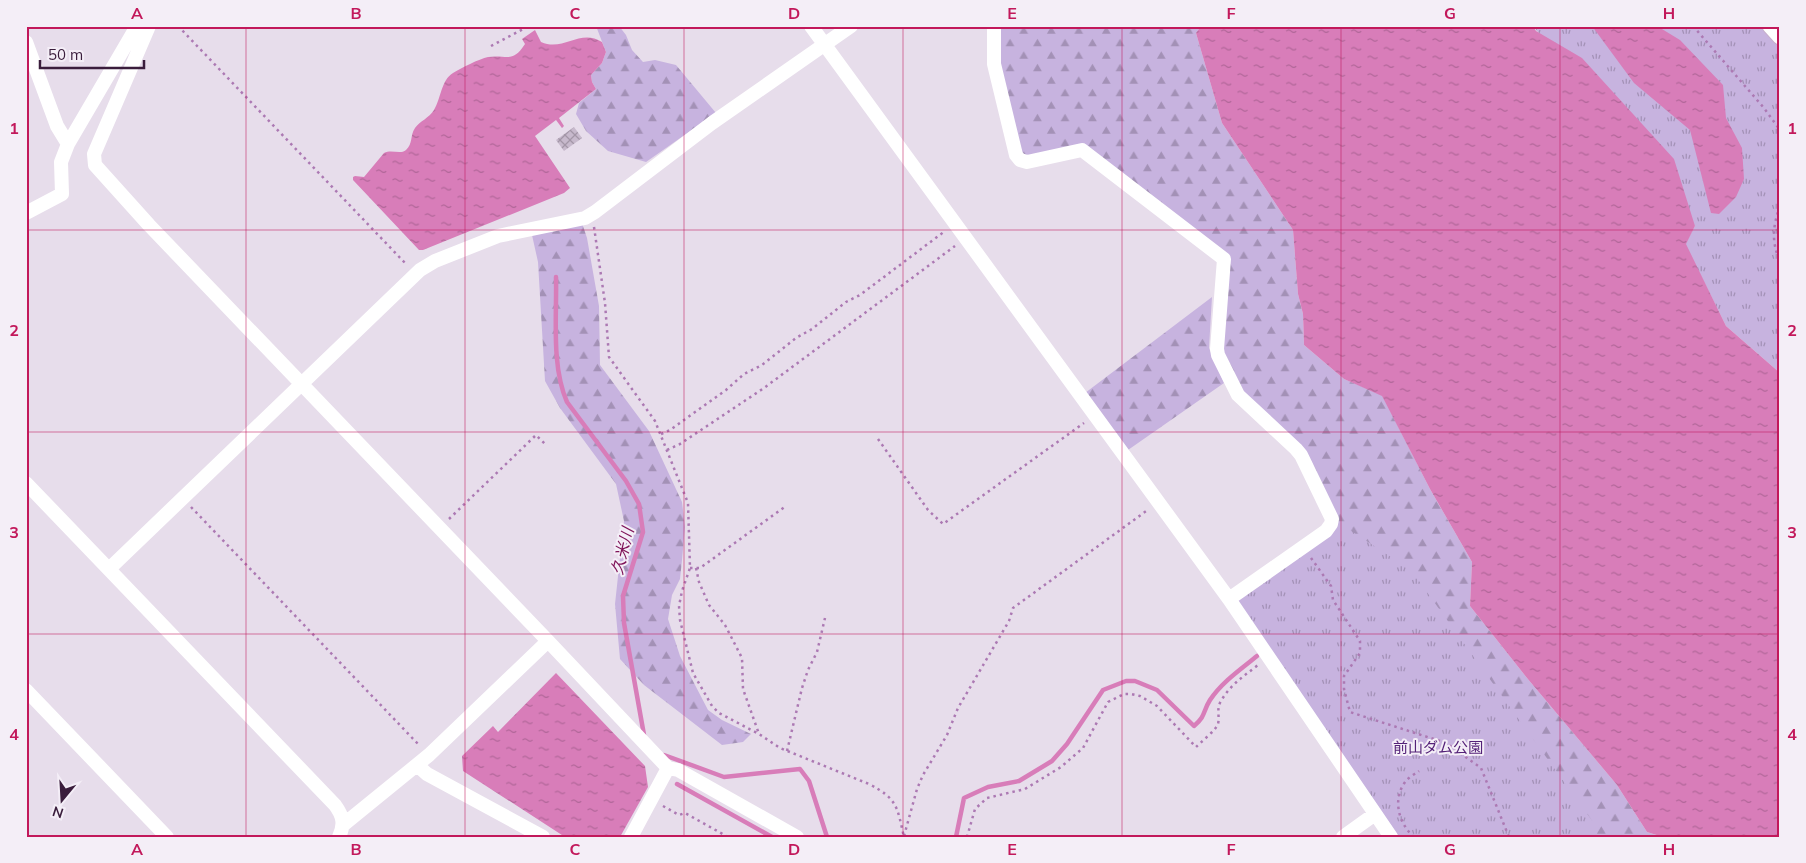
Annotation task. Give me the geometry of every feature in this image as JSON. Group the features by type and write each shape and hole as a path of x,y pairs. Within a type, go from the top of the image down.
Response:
{"street":[{"path":"26,213 62,194 61,162 68,144 137,26"},
{"path":"149,26 94,154 95,165 149,225 668,768 678,770 797,837"},
{"path":"811,26 1229,599 1391,837"},
{"path":"108,569 420,270 436,261 498,236 585,218 712,123 851,26"},
{"path":"994,26 994,64 1016,155 1020,160 1027,162 1082,150 1224,259 1218,355 1238,395 1301,455 1332,519 1326,532 1229,599"},
{"path":"1770,26 1780,37"},
{"path":"26,42 57,126 68,144"},
{"path":"29,491 108,569 335,805 341,813 341,831"},
{"path":"341,831 429,755 548,641"},
{"path":"26,690 167,837"},
{"path":"417,765 427,774 543,837"},
{"path":"631,837 668,768"},
{"path":"1343,837 1375,814"}],"path":[{"path":"178,26 416,274"},
{"path":"491,46 529,26"},
{"path":"1693,26 1764,108 1780,130"},
{"path":"1780,206 1774,233 1774,249 1780,261"},
{"path":"592,214 605,303 609,357 655,421 688,503 690,568 679,606 680,620 693,673 712,706 719,713 787,751 883,791 895,803 904,837"},
{"path":"661,434 670,430 726,390 744,374 762,365 846,302 860,295 954,224"},
{"path":"667,450 680,444 764,388 965,239"},
{"path":"878,439 928,510 943,524 1094,416"},
{"path":"441,529 536,436 545,444"},
{"path":"183,498 429,755"},
{"path":"904,837 907,832 917,789 923,775 947,735 958,708 1009,620 1013,608 1158,503"},
{"path":"690,568 700,568 786,506"},
{"path":"1304,547 1331,586 1333,600 1360,641 1360,653 1344,676 1344,689 1350,712 1446,743 1481,768 1509,837"},
{"path":"696,568 699,582 709,604 725,625 742,658 743,689 758,734"},
{"path":"787,751 802,688 808,670 815,660 825,618"},
{"path":"967,837 975,810 987,798 1025,789 1061,767 1083,748 1108,702 1124,694 1131,694 1150,700 1196,747 1216,728 1218,724 1218,709 1229,689 1269,658"},
{"path":"1414,837 1408,832 1397,806 1406,781 1419,771"},
{"path":"651,800 679,815 685,813 728,837"}],"green space":[{"path":"596,26 619,26 626,35 632,50 643,62 655,60 676,65 716,113 646,162 608,151 586,131 576,114 579,103 596,89 591,75 602,63 606,52"},
{"path":"1000,26 1201,26 1196,33 1222,123 1293,230 1298,294 1303,314 1304,345 1344,379 1382,395 1430,489 1472,562 1470,606 1527,678 1617,785 1647,832 1663,837 1513,837 1354,711 1334,529 1305,454 1241,392 1223,354 1229,256 1088,150 1022,156 999,59"},
{"path":"1533,26 1761,26 1780,48 1780,373 1726,326 1685,244 1695,226"},
{"path":"582,223 587,238 599,306 600,365 649,431 682,502 685,527 680,579 672,595 668,619 680,656 708,710 722,720 751,734 743,742 722,745 644,685 620,659 615,604 624,521 616,484 560,408 545,381 538,262 532,235"},
{"path":"1212,297 1209,348 1224,383 1128,450 1085,393"},
{"name":"前山ダム公園","path":"1342,525 1411,570 1593,822 1583,837 1399,837 1238,603 1239,598"}],"water":[{"path":"1201,26 1533,26 1536,31 1582,58 1674,159 1695,226 1686,244 1726,326 1780,373 1780,837 1663,837 1647,832 1617,785 1527,678 1470,606 1472,562 1430,489 1382,396 1344,379 1304,345 1303,314 1298,294 1293,230 1222,123 1196,33"},
{"path":"1592,26 1657,26 1680,40 1723,85 1726,118 1742,148 1744,179 1736,197 1719,214 1711,213 1690,130 1634,83"},
{"path":"535,30 541,42 549,44 565,43 579,38 594,38 602,42 606,52 602,63 591,75 596,89 559,118 564,126 562,128 556,120 535,136 570,188 564,193 419,250 353,180 353,177 364,177 384,153 406,150 410,145 415,128 434,110 449,76 465,66 484,58 513,56 525,44 522,39"},
{"path":"556,673 645,766 648,787 620,837 565,837 463,771 462,756 493,726 498,732"}],"building":[{"path":"574,127 582,138 564,151 556,140"}],"waterway":[{"name":"久米川","path":"556,277 557,357 562,388 567,402 626,481 639,504 643,532 623,596 624,623 644,735"},
{"path":"956,837 964,798 988,787 1019,781 1052,761 1067,744 1103,690 1126,681 1135,681 1157,690 1194,726 1201,719 1210,700 1220,687 1257,656"},
{"path":"664,755 724,777 800,769 809,781 827,837"},
{"name":"久米川","path":"677,784 772,837"}]}
